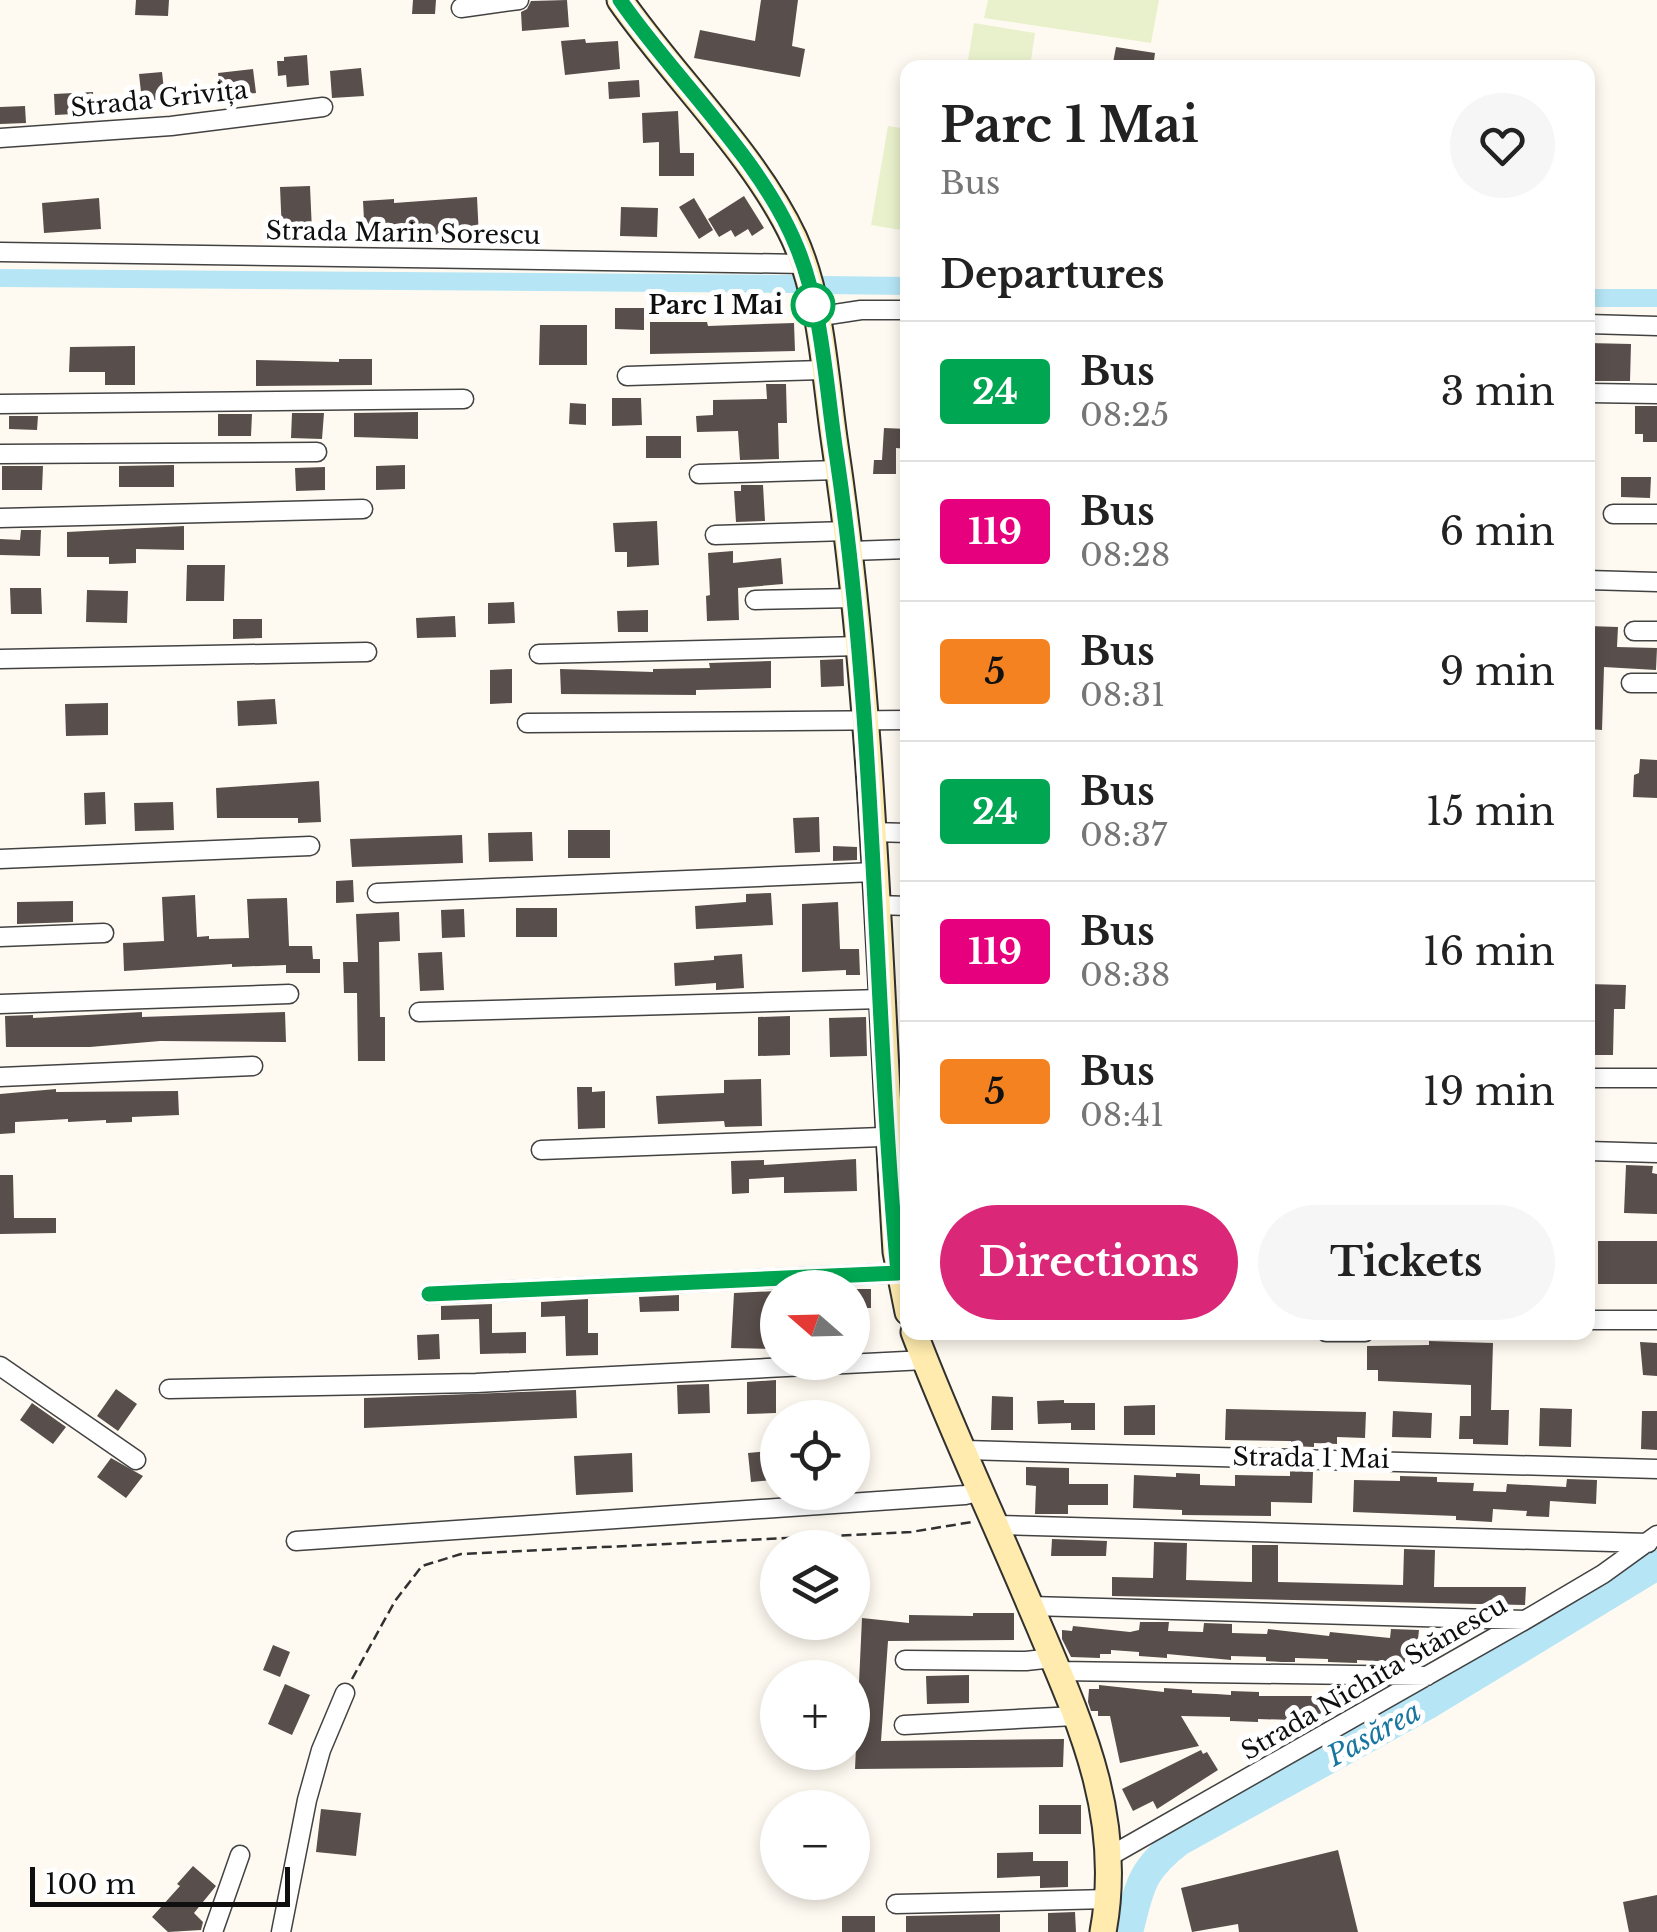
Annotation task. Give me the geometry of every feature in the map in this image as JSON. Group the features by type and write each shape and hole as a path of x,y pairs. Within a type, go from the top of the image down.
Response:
{"street":[{"path":"460,8 518,0"},
{"path":"620,0 760,180 786,222 804,264 849,541 860,646 882,999 898,1136 900,1281"},
{"name":"Strada Grivița","path":"0,138 171,126 322,107"},
{"name":"Strada Marin Sorescu","path":"0,252 804,264"},
{"path":"815,317 862,310 900,310"},
{"path":"1595,324 1657,326"},
{"path":"627,376 823,370"},
{"path":"1595,393 1657,394"},
{"path":"0,404 464,399"},
{"path":"0,454 316,452"},
{"path":"699,474 838,470"},
{"path":"0,518 363,509"},
{"path":"1614,514 1657,514"},
{"path":"715,535 849,541 900,549"},
{"path":"1595,580 1657,582"},
{"path":"754,600 855,598"},
{"path":"1634,631 1657,631"},
{"path":"539,654 860,646"},
{"path":"0,659 367,652"},
{"path":"1632,683 1657,683"},
{"path":"527,723 900,720"},
{"path":"872,832 900,833"},
{"path":"0,858 310,846"},
{"path":"378,893 874,872"},
{"path":"877,904 900,905"},
{"path":"0,937 104,933"},
{"path":"0,1004 289,994"},
{"path":"419,1012 882,999"},
{"path":"0,1076 252,1066"},
{"path":"1595,1078 1657,1078"},
{"path":"541,1150 898,1136"},
{"path":"1595,1151 1657,1153"},
{"path":"429,1294 898,1273"},
{"path":"1595,1320 1657,1320"},
{"path":"918,1340 1055,1664 1102,1792 1110,1856 1103,1932"},
{"path":"169,1389 476,1383 925,1360"},
{"path":"0,1366 136,1460"},
{"name":"Strada 1 Mai","path":"965,1450 1657,1469"},
{"path":"296,1541 965,1495 990,1509 1652,1539"},
{"name":"Strada Nichita Stănescu","path":"1110,1856 1526,1620 1652,1539"},
{"path":"1031,1606 1526,1620"},
{"path":"906,1660 1427,1676"},
{"path":"280,1932 321,1750 345,1693"},
{"path":"904,1725 1076,1716"},
{"path":"213,1932 240,1855"},
{"path":"896,1904 1109,1899"}],"path":[{"path":"345,1693 408,1581 422,1566 461,1554 911,1532 970,1524 990,1509"}],"green space":[{"path":"988,0 1159,0 1151,43 984,18"},
{"path":"974,23 1035,33 1031,60 968,60"},
{"path":"888,126 900,128 900,230 871,225"}],"building":[{"path":"136,0 169,0 168,16 135,15"},
{"path":"413,0 436,0 435,14 412,14"},
{"path":"567,0 569,27 522,31 521,12 531,1"},
{"path":"761,0 798,0 792,46 805,49 800,77 694,58 700,30 755,41"},
{"path":"585,39 586,43 618,41 620,69 565,75 561,41"},
{"path":"1116,47 1155,53 1154,60 1114,60"},
{"path":"307,55 309,85 287,87 286,75 278,76 277,61"},
{"path":"361,68 364,96 332,98 330,71"},
{"path":"253,69 256,93 221,97 218,73"},
{"path":"162,72 165,99 142,101 139,74"},
{"path":"639,80 640,97 609,99 608,82"},
{"path":"93,92 94,113 55,115 54,94"},
{"path":"25,106 26,123 0,124 0,107"},
{"path":"678,111 680,153 694,153 694,176 659,176 659,142 643,143 642,113"},
{"path":"310,186 312,231 282,233 280,187"},
{"path":"744,196 764,228 752,236 748,229 735,237 731,230 719,237 708,219"},
{"path":"477,197 479,238 445,239 445,234 365,239 363,201 394,199 394,203"},
{"path":"99,198 101,229 44,233 42,203"},
{"path":"694,198 713,230 699,239 679,207"},
{"path":"621,207 658,208 657,237 620,236"},
{"path":"615,308 644,308 644,330 615,329"},
{"path":"650,322 707,322 708,326 794,323 795,351 650,354"},
{"path":"540,325 587,325 587,365 539,365"},
{"path":"1595,343 1631,344 1630,381 1595,381"},
{"path":"135,346 135,385 105,385 105,372 69,372 70,347"},
{"path":"372,359 372,385 256,386 256,360"},
{"path":"766,384 786,384 787,423 778,423 779,459 740,460 738,431 697,432 696,416 713,415 713,400 767,399"},
{"path":"612,398 641,398 642,425 612,426"},
{"path":"570,403 586,404 586,425 569,424"},
{"path":"1635,406 1657,406 1657,442 1643,442 1643,434 1635,434"},
{"path":"418,412 418,439 354,437 354,413"},
{"path":"292,413 324,413 322,439 291,438"},
{"path":"218,414 252,414 251,436 218,436"},
{"path":"9,416 38,416 37,430 9,429"},
{"path":"884,428 900,429 896,474 873,474 874,460 882,460"},
{"path":"646,436 681,436 681,458 646,458"},
{"path":"174,465 174,487 119,487 119,466"},
{"path":"405,465 405,489 376,490 376,466"},
{"path":"2,466 43,466 42,490 2,490"},
{"path":"325,467 325,490 296,491 295,468"},
{"path":"1621,477 1651,477 1650,498 1621,497"},
{"path":"741,485 763,485 765,521 736,522 734,491 741,491"},
{"path":"657,521 659,565 627,567 627,552 615,552 613,523"},
{"path":"184,526 184,550 136,549 136,563 109,564 109,557 67,557 67,532"},
{"path":"21,530 41,530 40,556 0,555 0,539 20,540"},
{"path":"733,551 733,563 781,558 783,584 738,588 739,620 707,621 708,553"},
{"path":"187,565 225,565 224,601 186,601"},
{"path":"10,588 41,588 42,614 11,614"},
{"path":"87,590 128,591 127,623 86,622"},
{"path":"514,602 515,623 488,624 488,603"},
{"path":"648,610 648,632 618,632 617,611"},
{"path":"455,616 456,637 417,638 416,618"},
{"path":"233,619 262,619 262,638 233,639"},
{"path":"1595,626 1618,627 1617,647 1657,648 1656,670 1604,667 1602,730 1595,730"},
{"path":"843,659 844,686 821,687 820,660"},
{"path":"771,661 771,688 696,690 696,695 561,694 560,669 653,672 710,668 709,663"},
{"path":"512,669 512,703 490,704 490,670"},
{"path":"275,699 277,724 238,726 237,701"},
{"path":"108,703 108,735 66,736 65,704"},
{"path":"1640,759 1657,760 1657,798 1633,797 1634,775 1639,773"},
{"path":"319,781 321,822 298,823 298,818 217,818 216,788"},
{"path":"105,792 106,824 85,825 84,793"},
{"path":"173,802 174,830 135,831 134,803"},
{"path":"819,817 820,852 795,853 793,818"},
{"path":"568,830 610,830 610,858 568,858"},
{"path":"532,832 533,861 489,862 488,833"},
{"path":"462,835 463,863 352,867 350,839"},
{"path":"833,846 857,847 857,860 833,861"},
{"path":"353,880 354,902 336,903 336,881"},
{"path":"771,893 773,925 696,929 695,906 746,902 746,894"},
{"path":"195,895 197,937 209,939 249,938 247,899 287,898 289,946 312,946 313,959 320,959 320,973 286,973 286,965 232,964 124,971 123,943 164,941 162,897"},
{"path":"73,901 73,922 17,924 17,902"},
{"path":"838,902 840,949 859,949 860,975 846,975 846,970 802,972 802,904"},
{"path":"516,908 557,908 557,937 516,937"},
{"path":"464,909 465,937 442,938 441,910"},
{"path":"399,912 400,941 379,942 385,1061 358,1061 357,993 344,993 343,962 358,962 356,914"},
{"path":"442,952 444,990 420,991 418,953"},
{"path":"742,954 744,988 716,990 716,983 675,986 674,963"},
{"path":"1595,984 1626,985 1625,1009 1614,1009 1613,1055 1595,1055"},
{"path":"142,1012 142,1017 285,1012 286,1042 160,1041 90,1047 6,1047 5,1016"},
{"path":"790,1016 790,1055 758,1056 758,1017"},
{"path":"866,1017 867,1056 830,1057 829,1018"},
{"path":"761,1079 762,1126 725,1127 724,1121 658,1124 656,1096 724,1093 724,1080"},
{"path":"577,1087 605,1091 605,1128 578,1129"},
{"path":"56,1089 178,1091 179,1115 132,1117 132,1122 15,1122 15,1133 0,1134 0,1094"},
{"path":"856,1159 857,1191 784,1193 784,1177 749,1179 749,1193 732,1194 731,1161 764,1160 764,1165"},
{"path":"1626,1165 1653,1166 1652,1173 1657,1174 1657,1214 1624,1213"},
{"path":"0,1175 13,1175 14,1218 56,1218 56,1233 0,1234"},
{"path":"1598,1241 1657,1241 1657,1284 1598,1284"},
{"path":"760,1292 760,1349 731,1348 734,1293"},
{"path":"679,1295 679,1311 640,1312 639,1297"},
{"path":"588,1299 588,1333 598,1333 598,1355 566,1356 565,1316 541,1317 541,1302"},
{"path":"492,1304 492,1333 526,1332 526,1353 480,1354 479,1319 441,1320 441,1306"},
{"path":"439,1334 440,1359 418,1360 417,1335"},
{"path":"1429,1341 1493,1343 1491,1410 1509,1410 1508,1445 1473,1444 1473,1439 1459,1439 1460,1416 1471,1416 1471,1385 1378,1381 1378,1370 1367,1370 1367,1346 1429,1345"},
{"path":"1640,1342 1657,1343 1657,1376 1643,1375"},
{"path":"776,1380 776,1400 760,1400 760,1414 747,1414 747,1382"},
{"path":"709,1384 710,1413 678,1414 677,1385"},
{"path":"116,1389 137,1404 118,1431 97,1416"},
{"path":"576,1390 577,1418 364,1428 364,1398"},
{"path":"992,1396 1013,1397 1013,1430 991,1430"},
{"path":"1037,1401 1095,1403 1095,1430 1071,1430 1071,1423 1038,1424"},
{"path":"32,1403 66,1427 53,1444 20,1420"},
{"path":"1155,1405 1155,1435 1124,1435 1124,1406"},
{"path":"1540,1408 1572,1409 1571,1447 1539,1446"},
{"path":"1226,1409 1366,1412 1365,1438 1337,1437 1337,1444 1314,1443 1314,1447 1291,1446 1291,1441 1225,1440"},
{"path":"1393,1411 1432,1413 1431,1438 1392,1437"},
{"path":"1642,1411 1657,1411 1657,1450 1641,1449"},
{"path":"760,1452 760,1481 751,1482 748,1453"},
{"path":"632,1453 633,1492 576,1495 574,1456"},
{"path":"111,1458 143,1476 126,1498 97,1477"},
{"path":"1026,1467 1069,1468 1069,1484 1108,1484 1108,1505 1068,1505 1068,1514 1035,1514 1036,1486 1026,1485"},
{"path":"1290,1471 1313,1472 1312,1503 1271,1502 1271,1516 1182,1515 1182,1510 1133,1508 1134,1475 1200,1474 1200,1485 1235,1486 1235,1475 1290,1476"},
{"path":"1400,1476 1437,1477 1437,1482 1474,1483 1473,1491 1506,1492 1507,1484 1566,1487 1567,1479 1597,1480 1596,1504 1550,1501 1549,1517 1493,1509 1492,1522 1456,1520 1456,1516 1353,1512 1354,1480 1400,1481"},
{"path":"1052,1539 1107,1541 1106,1556 1051,1556"},
{"path":"1154,1542 1187,1543 1186,1580 1252,1582 1252,1545 1278,1545 1278,1582 1403,1585 1404,1549 1435,1550 1434,1587 1526,1587 1525,1605 1112,1596 1112,1577 1153,1578"},
{"path":"1014,1613 1014,1640 888,1641 881,1741 1064,1739 1063,1767 870,1769 870,1660 860,1660 861,1640 870,1640 870,1619 909,1623 909,1615"},
{"path":"1140,1622 1169,1622 1168,1631 1203,1632 1204,1623 1232,1624 1232,1633 1267,1634 1268,1629 1390,1638 1391,1629 1419,1630 1418,1639 1430,1640 1429,1660 1357,1663 1295,1658 1295,1662 1282,1662 1266,1661 1266,1657 1231,1656 1231,1660 1167,1654 1167,1658 1111,1650 1111,1654 1100,1654 1100,1658 1071,1657 1062,1639 1062,1630 1072,1631 1073,1626 1130,1632 1139,1630"},
{"path":"273,1645 290,1652 280,1677 263,1670"},
{"path":"969,1675 969,1703 927,1704 926,1676"},
{"path":"285,1684 310,1695 292,1735 268,1724"},
{"path":"1099,1685 1164,1692 1164,1688 1231,1695 1231,1691 1259,1692 1259,1696 1323,1696 1334,1699 1334,1714 1314,1726 1294,1725 1294,1720 1258,1722 1181,1716 1199,1746 1120,1763 1110,1716 1098,1716 1088,1702 1089,1689 1099,1689"},
{"path":"1201,1750 1203,1754 1207,1752 1218,1770 1157,1809 1153,1801 1133,1811 1122,1789"},
{"path":"1039,1805 1081,1805 1081,1834 1039,1834"},
{"path":"321,1809 361,1813 356,1856 316,1852"},
{"path":"1338,1850 1358,1932 1239,1932 1238,1924 1192,1932 1181,1888"},
{"path":"1033,1852 1033,1861 1068,1861 1068,1887 1040,1888 1040,1876 997,1878 997,1853"},
{"path":"193,1866 216,1886 194,1913 203,1922 201,1930 168,1932 152,1917"},
{"path":"1657,1895 1657,1932 1629,1932 1623,1902"},
{"path":"1075,1912 1076,1932 1048,1932 1048,1913"},
{"path":"1000,1914 1000,1932 906,1932 906,1916"},
{"path":"842,1916 875,1916 875,1932 842,1932"}],"waterway":[{"path":"0,278 794,284"},
{"path":"823,285 900,286"},
{"path":"1595,298 1657,298"},
{"name":"Pasărea","path":"1128,1932 1143,1880 1156,1861 1179,1841 1430,1703 1657,1565"}],"bus line":[{"name":"24","path":"429,1294 898,1273 860,646 848,531 804,264 786,222 760,180 620,0"}],"place":[{"name":"Parc 1 Mai","path":"813,305"}]}
